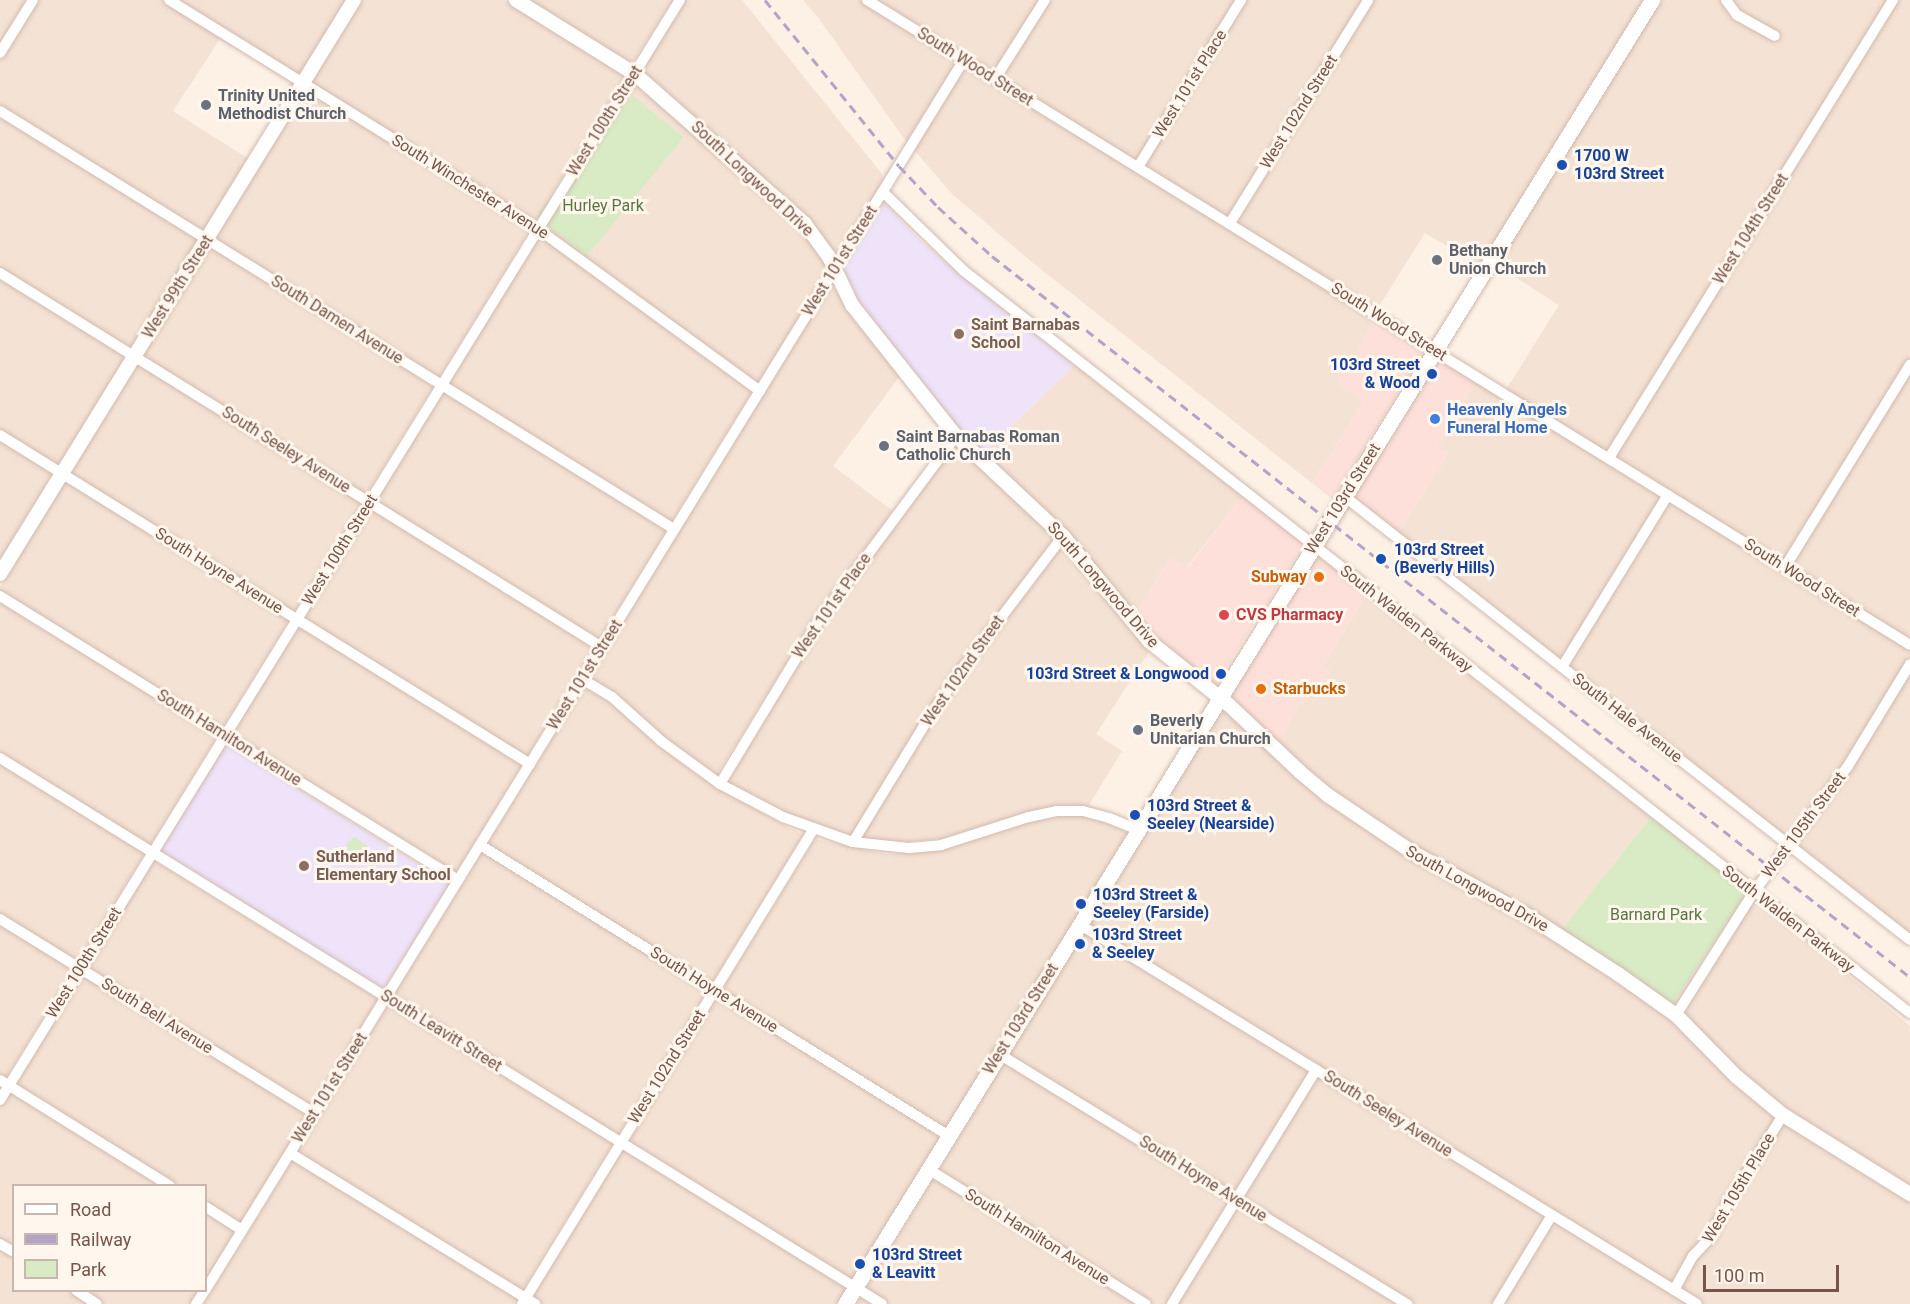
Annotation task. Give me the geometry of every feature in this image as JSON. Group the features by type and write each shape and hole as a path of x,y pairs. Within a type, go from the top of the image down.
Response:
{"main road":[{"name":"West 103rd Street","path":"845,1304 1652,0"}],"street":[{"path":"0,53 33,0"},
{"name":"South Winchester Avenue","path":"169,0 538,229 760,391"},
{"name":"West 99th Street","path":"0,574 354,0"},
{"name":"South Longwood Drive","path":"516,0 635,74 805,224 835,269 852,305 956,436 1063,536 1149,641 1220,697 1300,772 1366,823 1438,868 1530,916 1676,1015 1737,1077 1783,1115 1910,1194"},
{"name":"West 100th Street","path":"0,1100 4,1083 81,969 680,0"},
{"name":"South Wood Street","path":"867,0 1910,645"},
{"path":"995,79 1045,0"},
{"name":"West 101st Place","path":"1138,167 1241,0"},
{"name":"West 102nd Street","path":"1230,224 1368,0"},
{"path":"1726,0 1737,15 1775,36"},
{"name":"West 104th Street","path":"1609,458 1893,0"},
{"name":"West 101st Street","path":"207,1287 964,60"},
{"name":"South Damen Avenue","path":"0,111 674,530"},
{"name":"South Walden Parkway","path":"883,192 964,271 1753,893 1910,1013"},
{"name":"South Seeley Avenue","path":"0,273 602,647"},
{"path":"1785,567 1910,365"},
{"name":"South Hoyne Avenue","path":"0,435 530,764"},
{"name":"West 101st Place","path":"720,784 820,620 956,436"},
{"path":"1562,667 1668,495"},
{"name":"South Hale Avenue","path":"1344,496 1910,940"},
{"name":"West 102nd Street","path":"853,842 928,719 959,673 1063,536"},
{"name":"South Hamilton Avenue","path":"0,597 458,880"},
{"name":"West 105th Street","path":"1676,1015 1753,893 1848,765 1910,664"},
{"path":"582,679 612,697 677,754 720,784 762,807 813,830 853,842 909,848 941,845 1029,817 1057,811 1083,811 1109,818 1138,830"},
{"name":"South Leavitt Street","path":"0,758 882,1304"},
{"name":"West 102nd Street","path":"527,1302 621,1142 813,830"},
{"name":"South Hoyne Avenue","path":"480,845 949,1136"},
{"name":"South Bell Avenue","path":"0,919 314,1113"},
{"name":"South Seeley Avenue","path":"1079,924 1696,1304"},
{"name":"South Hoyne Avenue","path":"999,1054 1407,1304"},
{"path":"1172,1304 1316,1070"},
{"path":"4,1083 168,1184"},
{"name":"West 105th Place","path":"1674,1290 1688,1264 1710,1238 1726,1206 1783,1115"},
{"path":"290,1153 527,1302"},
{"name":"South Hamilton Avenue","path":"928,1169 1146,1304"},
{"path":"207,1208 242,1230"},
{"path":"1498,1304 1552,1215"},
{"path":"79,1292 97,1304"}],"shaded area":[{"path":"0,0 346,0 296,85 220,39 173,111 249,159 0,559"},
{"path":"363,0 504,0 625,76 0,1087 0,587"},
{"path":"527,0 673,0 632,63"},
{"path":"685,0 742,0 882,174 883,180 456,872 233,734 233,731"},
{"path":"803,0 1643,0 1479,265 1425,233 1371,319 1374,322 1337,384 1364,401 1312,483 1033,263 952,194 902,136 820,20"},
{"path":"1661,0 1910,0 1910,940 1399,532 1448,454 1437,447 1476,381 1502,396 1559,305 1496,265"},
{"name":"Saint Barnabas School","path":"885,203 918,238 956,271 1074,365 983,454 946,414 859,303 842,272"},
{"path":"833,287 838,290 851,314 900,376 833,466 893,511 814,619 716,776 691,760 591,680 591,675 828,289"},
{"path":"1374,322 1423,353 1332,499 1312,483 1364,401 1336,384"},
{"path":"1440,359 1476,381 1437,447 1448,454 1399,532 1354,498"},
{"path":"1074,365 1243,496 1187,567 1170,557 1136,614 1062,531 983,454"},
{"path":"955,445 1042,526 1149,652 1096,734 1122,751 1087,808 1069,805 1043,809 949,838 896,843 864,841 800,822 727,783 829,615"},
{"path":"1243,496 1304,544 1215,686 1154,637 1136,614 1170,557 1188,567"},
{"path":"1317,554 1366,595 1323,666 1331,673 1300,705 1276,745 1226,700"},
{"path":"1366,595 1651,817 1562,929 1677,1000 1747,892 1910,1026 1910,1304 857,1304 1226,700 1276,745 1300,705 1331,673 1323,666"},
{"path":"587,688 611,702 655,742 691,770 737,799 803,835 514,1304 204,1304 582,690"},
{"name":"Sutherland Elementary School","path":"225,743 450,883 383,990 158,850"},
{"path":"1068,814 1094,817 1128,833 837,1304 528,1304 815,839 886,854 935,850 1026,822"},
{"path":"153,860 378,999 207,1278 207,1184 12,1184 12,1292 198,1292 191,1304 0,1304 0,1108"}],"green space":[{"name":"Hurley Park","path":"633,96 684,137 587,257 536,216"},
{"name":"Barnard Park","path":"1651,817 1747,892 1674,1003 1669,1003 1562,929"},
{"path":"354,837 369,847 368,858 363,860 348,851 347,843"}],"railway":[{"path":"765,0 899,166 938,207 992,256 1910,977"}],"place":[{"name":"Trinity United Methodist Church","path":"206,105"},
{"name":"1700 W 103rd Street","path":"1562,165"},
{"name":"Bethany Union Church","path":"1437,260"},
{"name":"Saint Barnabas School","path":"959,334"},
{"name":"103rd Street & Wood","path":"1432,374"},
{"name":"Heavenly Angels Funeral Home","path":"1435,419"},
{"name":"Saint Barnabas Roman Catholic Church","path":"884,446"},
{"name":"103rd Street (Beverly Hills)","path":"1381,559"},
{"name":"Subway","path":"1319,577"},
{"name":"CVS Pharmacy","path":"1224,615"},
{"name":"103rd Street & Longwood","path":"1221,674"},
{"name":"Starbucks","path":"1261,689"},
{"name":"Beverly Unitarian Church","path":"1138,730"},
{"name":"103rd Street & Seeley (Nearside)","path":"1135,815"},
{"name":"Sutherland Elementary School","path":"304,866"},
{"name":"103rd Street & Seeley (Farside)","path":"1081,904"},
{"name":"103rd Street & Seeley","path":"1080,944"},
{"name":"103rd Street & Leavitt","path":"860,1264"}]}
